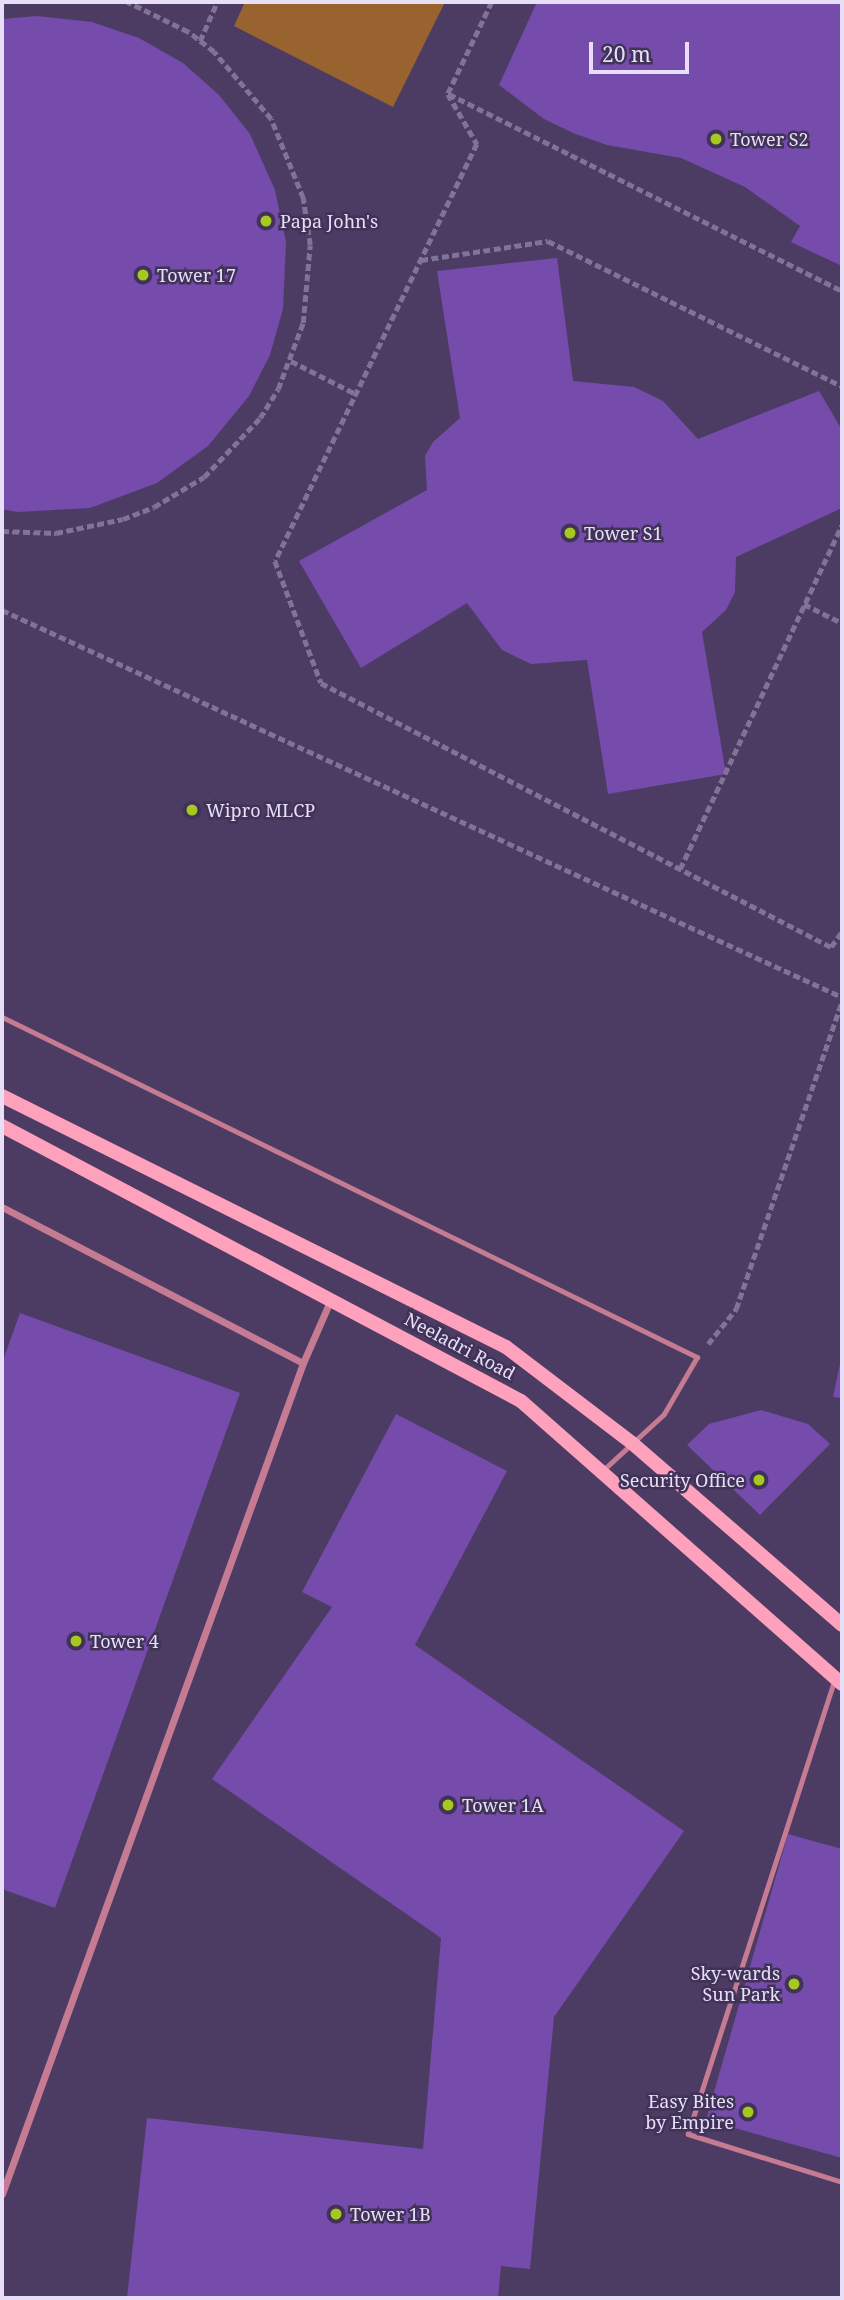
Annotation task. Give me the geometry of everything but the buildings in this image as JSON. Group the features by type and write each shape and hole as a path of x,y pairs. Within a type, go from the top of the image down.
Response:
{"main road":[{"name":"Neeladri Road","path":"2,1096 506,1347 632,1443 842,1625"},
{"name":"Neeladri Road","path":"2,1126 521,1401 839,1681"}],"street":[{"path":"2,1207 303,1363"},
{"path":"2,2194 303,1363 331,1299"}],"lane":[{"path":"2,1017 697,1357 664,1413 602,1471"},
{"path":"839,1681 688,2134 842,2182"}],"path":[{"path":"2,531 56,533 92,528 123,519 178,494 234,449 260,418 291,360 308,294 310,245 303,198 271,119 232,68 200,41 127,2"},
{"path":"200,41 218,2"},
{"path":"448,94 492,2"},
{"path":"448,94 477,144 275,561 321,683 831,947 842,931"},
{"path":"448,94 842,291"},
{"path":"421,260 548,241 842,386"},
{"path":"291,360 356,394"},
{"path":"680,869 842,525"},
{"path":"804,604 842,623"},
{"path":"2,610 842,999 736,1309 697,1357"}],"shaded area":[{"path":"245,2 445,2 393,107 234,26"}],"place":[{"name":"Tower S2","path":"716,139"},
{"name":"Papa John's","path":"266,221"},
{"name":"Tower 17","path":"143,275"},
{"name":"Tower S1","path":"570,533"},
{"name":"Wipro MLCP","path":"192,810"},
{"name":"Security Office","path":"759,1480"},
{"name":"Tower 4","path":"76,1641"},
{"name":"Tower 1A","path":"448,1805"},
{"name":"Sky-wards Sun Park","path":"794,1984"},
{"name":"Easy Bites by Empire","path":"748,2112"},
{"name":"Tower 1B","path":"336,2214"}]}
